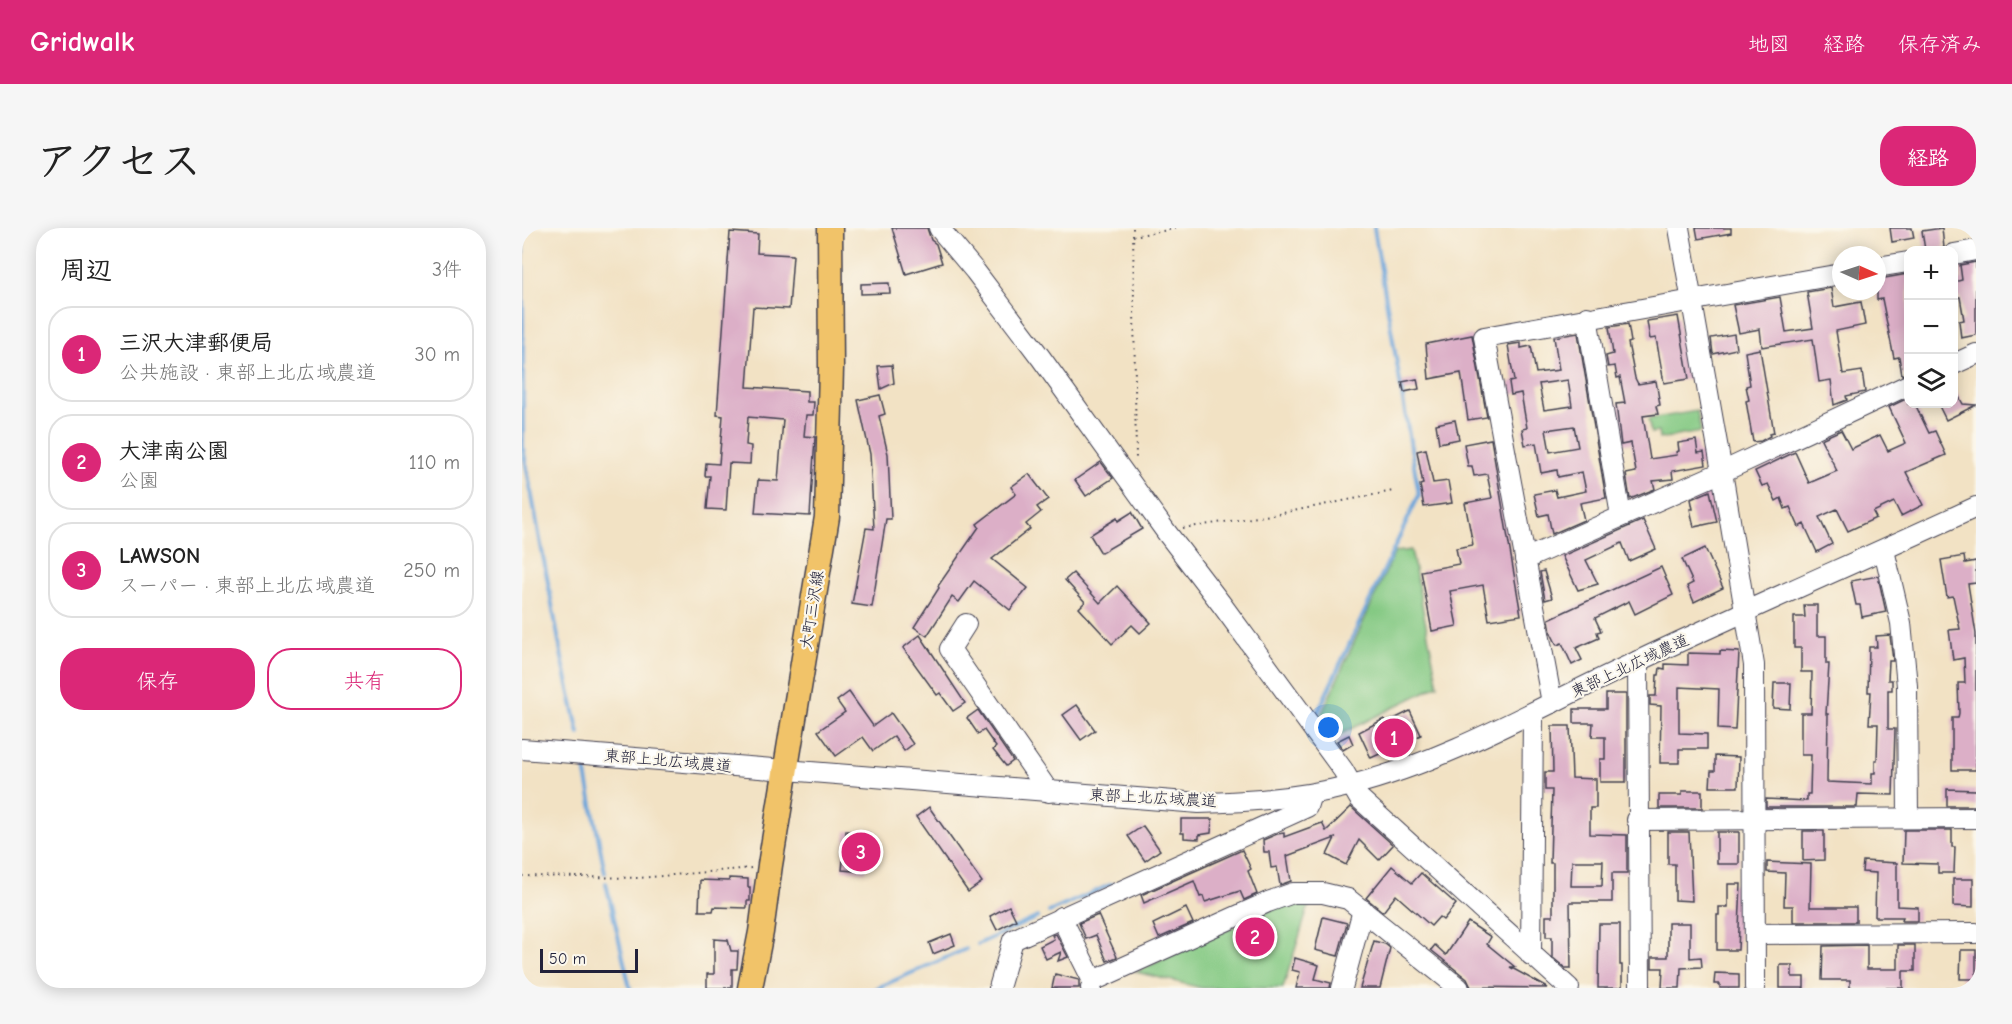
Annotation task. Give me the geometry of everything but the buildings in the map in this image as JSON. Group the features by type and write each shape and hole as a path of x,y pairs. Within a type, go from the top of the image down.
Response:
{"main road":[{"name":"大町三沢線","path":"750,988 761,932 826,517 831,368 830,228"}],"street":[{"path":"939,228 1041,358 1167,534 1343,770 1359,798 1569,988"},
{"path":"1679,228 1754,665 1755,988"},
{"path":"1958,253 1976,250"},
{"path":"1886,266 1904,263"},
{"path":"1552,703 1484,337 1832,276"},
{"path":"1587,317 1622,516"},
{"path":"1958,362 1976,354"},
{"path":"1525,559 1722,472 1904,387"},
{"name":"東部上北広域農道","path":"522,749 1199,803 1311,794 1398,771 1533,713 1638,661 1976,507"},
{"path":"1884,550 1901,623 1907,686 1908,817"},
{"path":"966,624 950,649 1049,792"},
{"path":"1638,661 1637,820 1640,988"},
{"path":"1531,955 1533,713"},
{"path":"999,988 1012,940 1307,807 1311,794"},
{"path":"1637,820 1976,818"},
{"path":"1061,917 1092,985 1268,902 1293,893 1335,894 1348,899 1363,910 1459,988"},
{"path":"1342,988 1363,910"},
{"path":"1755,934 1976,933"}],"path":[{"path":"1132,228 1136,491"},
{"path":"1133,236 1180,228"},
{"path":"1167,534 1179,529 1278,514 1393,491"},
{"path":"522,876 639,878 770,865"}],"green space":[{"path":"1697,411 1701,432 1659,439 1658,432 1651,433 1648,419"},
{"path":"1411,550 1438,685 1331,739 1317,724 1395,552"},
{"path":"1311,899 1283,988 1202,988 1136,972 1285,903"}],"waterway":[{"path":"523,228 523,448 562,658 579,734"},
{"path":"1315,718 1419,495 1374,228"},
{"path":"585,768 605,873"},
{"path":"606,883 630,988"},
{"path":"1049,912 1112,884"},
{"path":"978,944 1038,917"},
{"path":"877,988 966,949"}],"place":[{"name":"三沢大津郵便局","path":"1394,738"},
{"name":"LAWSON","path":"861,852"},
{"name":"大津南公園","path":"1255,937"}]}
